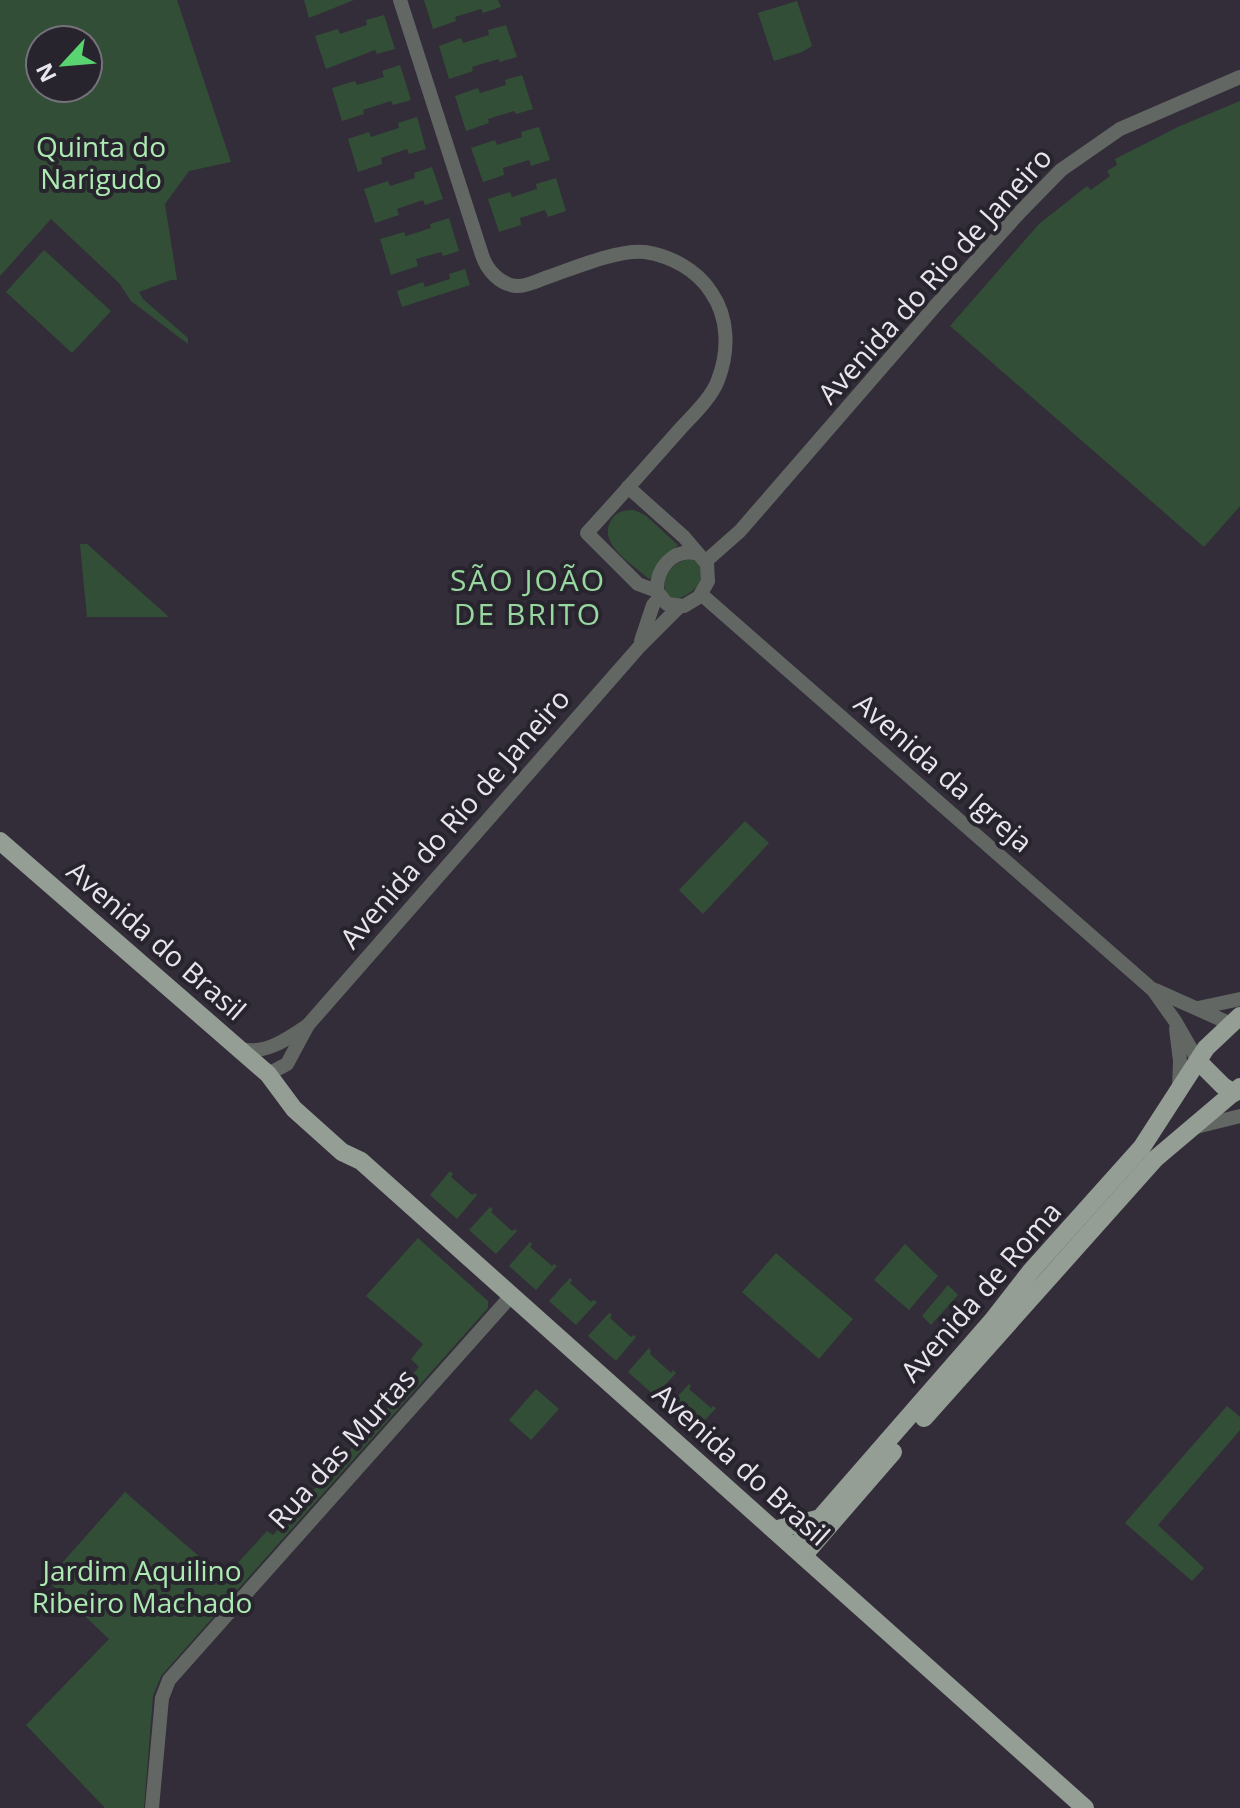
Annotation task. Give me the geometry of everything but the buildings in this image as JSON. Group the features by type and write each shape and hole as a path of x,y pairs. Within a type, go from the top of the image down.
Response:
{"main road":[{"name":"Avenida do Brasil","path":"0,841 273,1078 294,1109 342,1152 361,1161 1085,1808"},
{"name":"Avenida de Roma","path":"799,1552 1064,1247 1142,1147 1206,1048 1237,1023"},
{"path":"1198,1061 1223,1086 1238,1093"},
{"name":"Avenida de Roma","path":"799,1552 817,1519 1064,1247 1155,1159 1238,1093"},
{"path":"774,1530 817,1519"}],"street":[{"path":"400,0 486,267 506,283 519,287 592,262 644,252 685,265 706,283 715,298 722,315 726,348 718,383 587,533 638,584 658,594 670,606 693,601 701,594 708,578 700,557 684,537 628,487"},
{"name":"Avenida do Rio de Janeiro","path":"700,557 740,531 936,305 1061,170 1120,129 1240,77"},
{"path":"658,594 658,577 667,562 679,554 700,557"},
{"name":"Avenida do Rio de Janeiro","path":"640,646 658,594"},
{"name":"Avenida da Igreja","path":"701,594 1153,990 1198,1061"},
{"name":"Avenida do Rio de Janeiro","path":"273,1078 287,1064 308,1025 640,646 680,606"},
{"name":"Avenida da Igreja","path":"1153,990 1237,1023"},
{"path":"1198,1008 1240,999"},
{"path":"1175,1021 1180,1061 1179,1089"},
{"name":"Avenida do Rio de Janeiro","path":"235,1045 257,1051 308,1025"},
{"name":"Avenida do Rio de Janeiro","path":"273,1078 273,1058 295,1034"},
{"path":"1196,1127 1240,1116"},
{"name":"Rua das Murtas","path":"152,1808 162,1698 169,1680 511,1296"}],"green space":[{"name":"Quinta do Narigudo","path":"0,0 177,0 231,162 189,171 165,204 177,280 139,292 188,338 188,344 131,301 119,283 51,219 0,276"},
{"path":"304,0 354,0 309,18"},
{"path":"424,0 498,0 501,7 455,17 456,21 433,29"},
{"path":"797,1 812,46 774,61 758,13"},
{"path":"384,15 395,49 377,54 375,50 326,69 315,36 338,29 340,34 367,25 366,20"},
{"path":"506,25 517,57 472,67 473,71 449,79 439,46 461,38 463,43 489,35 488,30"},
{"path":"400,65 411,100 393,105 391,101 342,121 332,88 384,77 382,71"},
{"path":"522,75 533,109 488,119 489,123 466,131 455,96 478,88 480,93 506,85 505,80"},
{"path":"1240,101 1240,506 1204,547 950,326 1039,224 1087,186 1091,190 1110,176 1107,171 1117,165 1115,159 1180,126"},
{"path":"417,117 426,149 409,154 407,149 381,158 382,164 358,172 348,139 369,132 371,137 399,128 398,123"},
{"path":"539,127 550,160 531,166 529,160 503,168 504,175 483,182 471,148 495,140 497,145 522,137 521,132"},
{"path":"432,167 443,199 425,205 423,200 397,209 399,215 375,223 364,189 388,181 390,186 415,178 414,173"},
{"path":"556,178 566,211 548,217 545,210 520,218 521,225 499,232 488,199 510,192 512,197 537,189 536,184"},
{"path":"449,218 459,251 416,259 418,266 391,275 380,239 404,232 406,236"},
{"path":"44,250 111,311 72,353 6,292"},
{"path":"465,269 470,285 402,307 397,291 423,282 425,287 450,279 449,274"},
{"path":"634,510 645,515 678,545 649,579 618,553 608,537 608,528 614,516"},
{"path":"80,544 87,544 169,617 87,617"},
{"path":"693,559 701,572 698,585 687,595 672,599 664,586 668,573 678,563"},
{"path":"745,821 769,843 703,914 679,890"},
{"path":"450,1171 453,1174 451,1177 472,1195 477,1195 457,1219 430,1195"},
{"path":"490,1207 493,1209 491,1212 512,1231 517,1231 496,1254 469,1230"},
{"name":"Jardim Aquilino Ribeiro Machado","path":"418,1238 488,1301 488,1308 161,1676 153,1696 144,1808 105,1808 26,1725 109,1639 47,1580 125,1492 224,1578 267,1531 273,1535 390,1405 402,1390 400,1387 419,1367 411,1359 423,1344 366,1296"},
{"path":"530,1242 530,1247 552,1266 557,1266 536,1290 509,1266"},
{"path":"905,1244 938,1276 909,1310 874,1280"},
{"path":"776,1253 853,1319 819,1359 742,1292"},
{"path":"570,1278 570,1283 591,1302 597,1302 576,1325 549,1301"},
{"path":"948,1285 958,1295 931,1325 922,1316"},
{"path":"609,1313 612,1315 610,1318 631,1337 636,1337 616,1361 588,1336"},
{"path":"649,1348 650,1354 671,1373 673,1370 676,1373 655,1396 628,1372"},
{"path":"689,1384 689,1389 711,1408 716,1408 695,1431 668,1407"},
{"path":"536,1389 559,1409 531,1440 509,1420"},
{"path":"1227,1406 1240,1417 1240,1430 1158,1525 1204,1568 1192,1581 1125,1523"}],"district":[{"name":"SÃO JOÃO DE BRITO","path":"528,596"}]}
